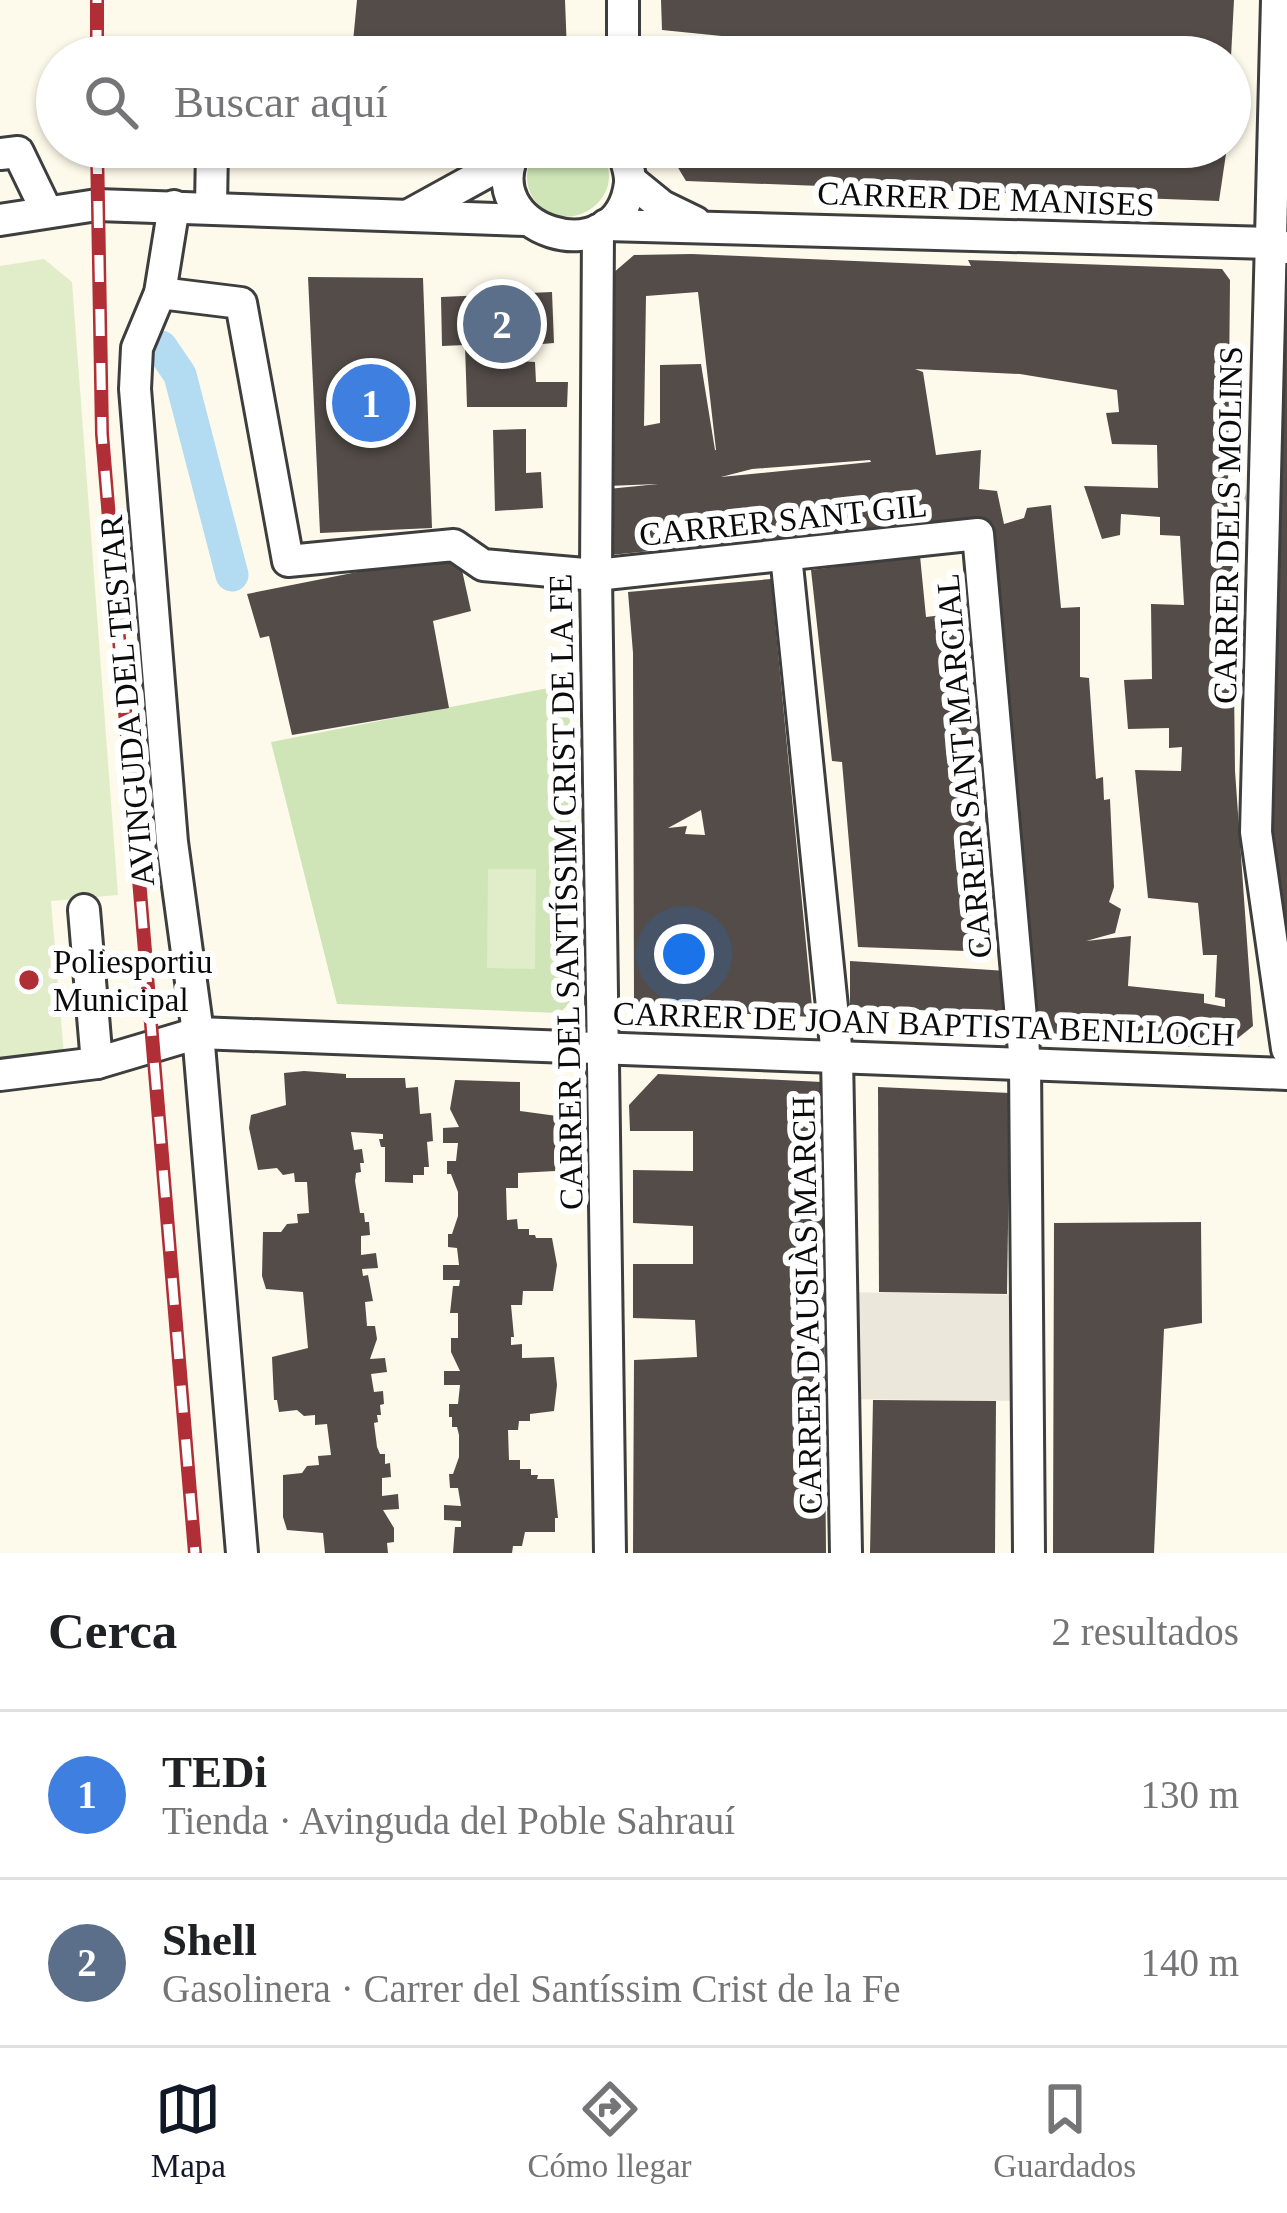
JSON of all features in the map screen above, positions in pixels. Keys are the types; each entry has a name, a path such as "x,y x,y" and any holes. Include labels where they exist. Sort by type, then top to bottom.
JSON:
{"street":[{"name":"CARRER DELS MOLINS","path":"1277,0 1278,245 1256,832 1287,1049"},
{"path":"0,220 47,212 9,153"},
{"path":"211,208 212,168"},
{"path":"404,218 489,168"},
{"path":"512,168 509,192 526,220"},
{"path":"602,227 623,205 630,180 627,168"},
{"name":"CARRER DE MANISES","path":"630,180 662,206 701,225"},
{"name":"CARRER DE MANISES","path":"47,212 97,205 173,206 526,220 556,236 602,227 701,225 1278,245"},
{"name":"AVINGUDA DEL TESTAR","path":"173,206 160,293 136,347 135,389 172,842 198,1033 242,1553"},
{"name":"CARRER DEL SANTÍSSIM CRIST DE LA FE","path":"602,227 596,575 610,1553"},
{"name":"CARRER SANT GIL","path":"160,293 242,303 288,561 433,544 454,545 483,565 596,575 979,534"},
{"name":"CARRER SANT MARCIAL","path":"979,534 1025,1063 1029,1553"},
{"name":"CARRER D'AUSIÀS MARCH","path":"787,555 837,1056 846,1553"},
{"path":"85,910 97,1063"},
{"name":"CARRER DE JOAN BAPTISTA BENLLOCH","path":"0,1075 97,1063 198,1033 1287,1074"}],"green space":[{"path":"529,168 607,168 608,184 589,210 557,216 542,208 527,180"},
{"path":"44,259 72,282 118,895 51,901 64,1055 0,1061 0,266"},
{"path":"569,684 577,995 560,1013 337,1004 271,742"},
{"path":"488,869 536,869 535,969 487,968"}],"shaded area":[{"path":"841,1292 1027,1295 1028,1401 843,1399"}],"building":[{"path":"357,0 565,0 566,36 354,36"},
{"path":"661,0 1234,0 1232,36 722,36 662,30"},
{"path":"678,168 1224,168 1219,201 686,181"},
{"path":"634,255 1222,269 1230,280 1228,490 1246,489 1234,682 1235,771 1253,1026 1223,1050 1090,1037 1035,1037 1020,946 981,518 610,555 608,489 658,484 607,486 605,280","holes":["698,292 716,450 701,364 660,365 660,423 644,426 646,296","915,369 1020,374 1117,390 1119,412 1106,413 1112,444 1157,445 1158,488 1084,486 1102,539 1120,535 1121,514 1160,517 1160,535 1180,536 1184,605 1151,604 1152,679 1124,680 1128,729 1169,728 1169,748 1182,747 1181,771 1135,770 1148,898 1198,903 1203,955 1217,955 1215,997 1225,999 1225,1007 1204,1003 1204,994 1128,986 1131,936 1086,941 1115,933 1121,909 1109,902 1114,887 1110,799 1104,800 1103,777 1096,779 1089,678 1080,677 1080,607 1061,608 1051,505 1027,508 1024,518 1004,524 997,491 979,489 981,450 936,455 923,372","870,460 871,462 721,477 752,469"]},
{"path":"308,277 423,278 432,528 320,533"},
{"path":"1287,288 1287,985 1263,856 1280,486 1271,486 1278,292"},
{"path":"552,292 554,343 518,346 519,361 535,362 536,382 568,382 567,407 467,407 465,345 442,346 441,297"},
{"path":"526,429 526,473 541,472 543,508 495,511 493,430"},
{"path":"458,552 471,611 433,621 449,708 292,735 269,636 260,638 247,594"},
{"path":"920,556 926,617 968,612 981,763 970,762 993,952 858,947 842,762 832,761 811,570"},
{"path":"771,579 813,1017 706,1012 707,1016 662,1016 662,1008 649,1011 646,1003 634,1002 633,653 628,592","holes":["701,810 705,835 685,834 687,826 668,828"]},
{"path":"850,961 1007,971 1010,1014 850,1007"},
{"path":"284,1073 346,1074 346,1078 405,1078 406,1088 418,1087 420,1114 431,1113 429,1167 424,1167 424,1175 413,1175 413,1183 385,1182 385,1147 379,1139 383,1134 351,1132 354,1150 362,1149 364,1163 355,1181 360,1213 369,1222 370,1235 361,1236 361,1255 376,1253 378,1268 362,1269 363,1276 368,1275 373,1301 365,1302 367,1326 375,1326 377,1339 370,1359 385,1358 387,1372 371,1374 374,1392 383,1391 381,1415 374,1423 377,1447 385,1454 385,1464 390,1463 391,1477 382,1478 382,1496 398,1494 399,1509 383,1510 394,1528 388,1553 325,1553 323,1533 287,1530 283,1517 283,1475 302,1473 307,1466 319,1465 318,1456 331,1455 327,1424 315,1425 315,1415 304,1416 297,1410 279,1412 274,1400 272,1357 308,1348 303,1292 266,1289 262,1276 263,1232 281,1232 287,1224 298,1223 297,1214 309,1213 307,1182 295,1182 294,1173 283,1175 277,1168 258,1170 249,1128 251,1115 286,1105"},
{"path":"658,1074 822,1082 826,1553 633,1553 634,1360 697,1357 695,1320 633,1318 633,1264 693,1264 693,1226 633,1223 633,1170 693,1171 693,1131 630,1131 629,1105"},
{"path":"455,1080 520,1082 520,1111 557,1116 559,1129 555,1171 518,1173 518,1188 506,1188 507,1220 517,1219 518,1229 529,1229 529,1235 536,1238 552,1238 557,1265 553,1291 523,1291 522,1305 511,1305 511,1345 522,1344 522,1358 554,1357 554,1411 530,1414 530,1421 519,1421 518,1430 508,1430 509,1460 520,1460 520,1469 531,1469 537,1479 554,1479 558,1518 555,1532 525,1532 522,1546 513,1546 512,1553 453,1553 455,1527 461,1527 461,1521 444,1520 444,1505 461,1506 458,1488 450,1488 449,1474 459,1457 459,1435 457,1427 452,1427 449,1404 458,1404 460,1385 444,1385 444,1371 460,1371 451,1352 451,1338 458,1338 458,1313 450,1313 453,1286 459,1286 460,1280 443,1280 443,1265 459,1265 457,1248 448,1247 448,1234 458,1216 458,1192 447,1174 447,1161 456,1161 458,1143 443,1143 443,1128 459,1127 450,1109"},
{"path":"878,1087 1010,1093 1007,1294 879,1292"},
{"path":"1201,1222 1202,1323 1164,1329 1154,1553 1053,1553 1054,1223"},
{"path":"873,1400 996,1401 995,1553 870,1553"}],"waterway":[{"path":"161,347 180,375 232,575"}],"railway":[{"path":"97,0 97,36"},
{"path":"97,168 102,434 195,1553"}],"place":[{"name":"Shell","path":"502,324"},
{"name":"TEDi","path":"371,403"},
{"name":"Poliesportiu Municipal","path":"29,980"}]}
